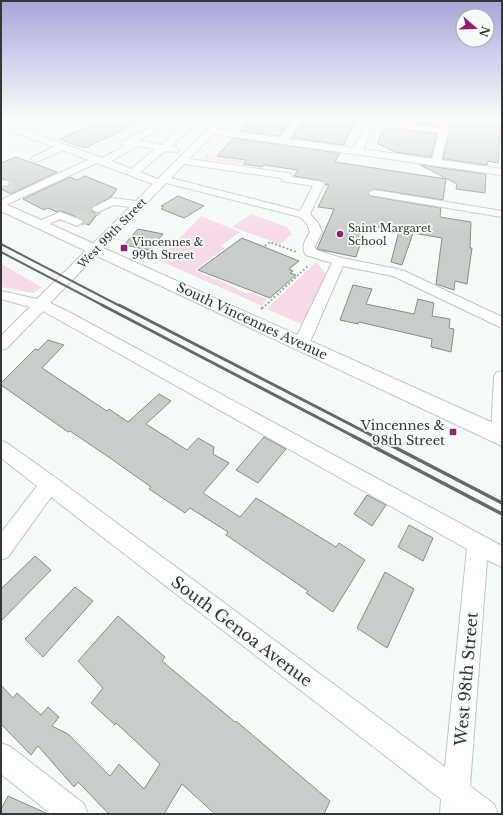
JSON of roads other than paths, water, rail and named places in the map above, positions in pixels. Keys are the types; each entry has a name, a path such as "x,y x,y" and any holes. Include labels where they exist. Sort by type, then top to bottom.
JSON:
{"main road":[{"name":"South Vincennes Avenue","path":"1,205 501,437"}],"street":[{"path":"92,158 132,173 304,215 312,223 316,232 309,246 310,252 338,261 397,273 502,323"},
{"path":"97,160 101,158"},
{"path":"1,205 102,158"},
{"path":"132,173 151,158"},
{"name":"West 99th Street","path":"1,345 42,305 185,158"},
{"path":"408,158 502,172"},
{"path":"436,162 437,158"},
{"path":"182,161 287,176 286,179 319,184 304,215"},
{"path":"188,186 208,164"},
{"path":"6,185 24,193"},
{"path":"374,193 502,214"},
{"path":"120,224 100,218 112,201 139,205"},
{"path":"41,224 60,215 78,222 59,232"},
{"path":"301,344 338,261"},
{"path":"1,295 42,305 64,314 502,557"},
{"path":"501,437 502,377"},
{"name":"South Genoa Avenue","path":"1,448 49,484 455,803 484,814"},
{"path":"1,550 49,484"},
{"name":"West 98th Street","path":"455,803 478,544"},
{"path":"1,757 74,814"}],"tunnel":[{"path":"4,183 13,188"},
{"path":"79,221 98,209"}],"railway":[{"path":"1,244 120,306"},
{"path":"1,252 104,306"},
{"path":"102,305 355,437"},
{"path":"119,305 375,437"},
{"path":"353,436 502,514"},
{"path":"373,436 502,503"}],"place":[{"name":"Saint Margaret School","path":"340,234"},
{"name":"Vincennes & 99th Street","path":"124,248"},
{"name":"Vincennes & 98th Street","path":"453,432"}]}
